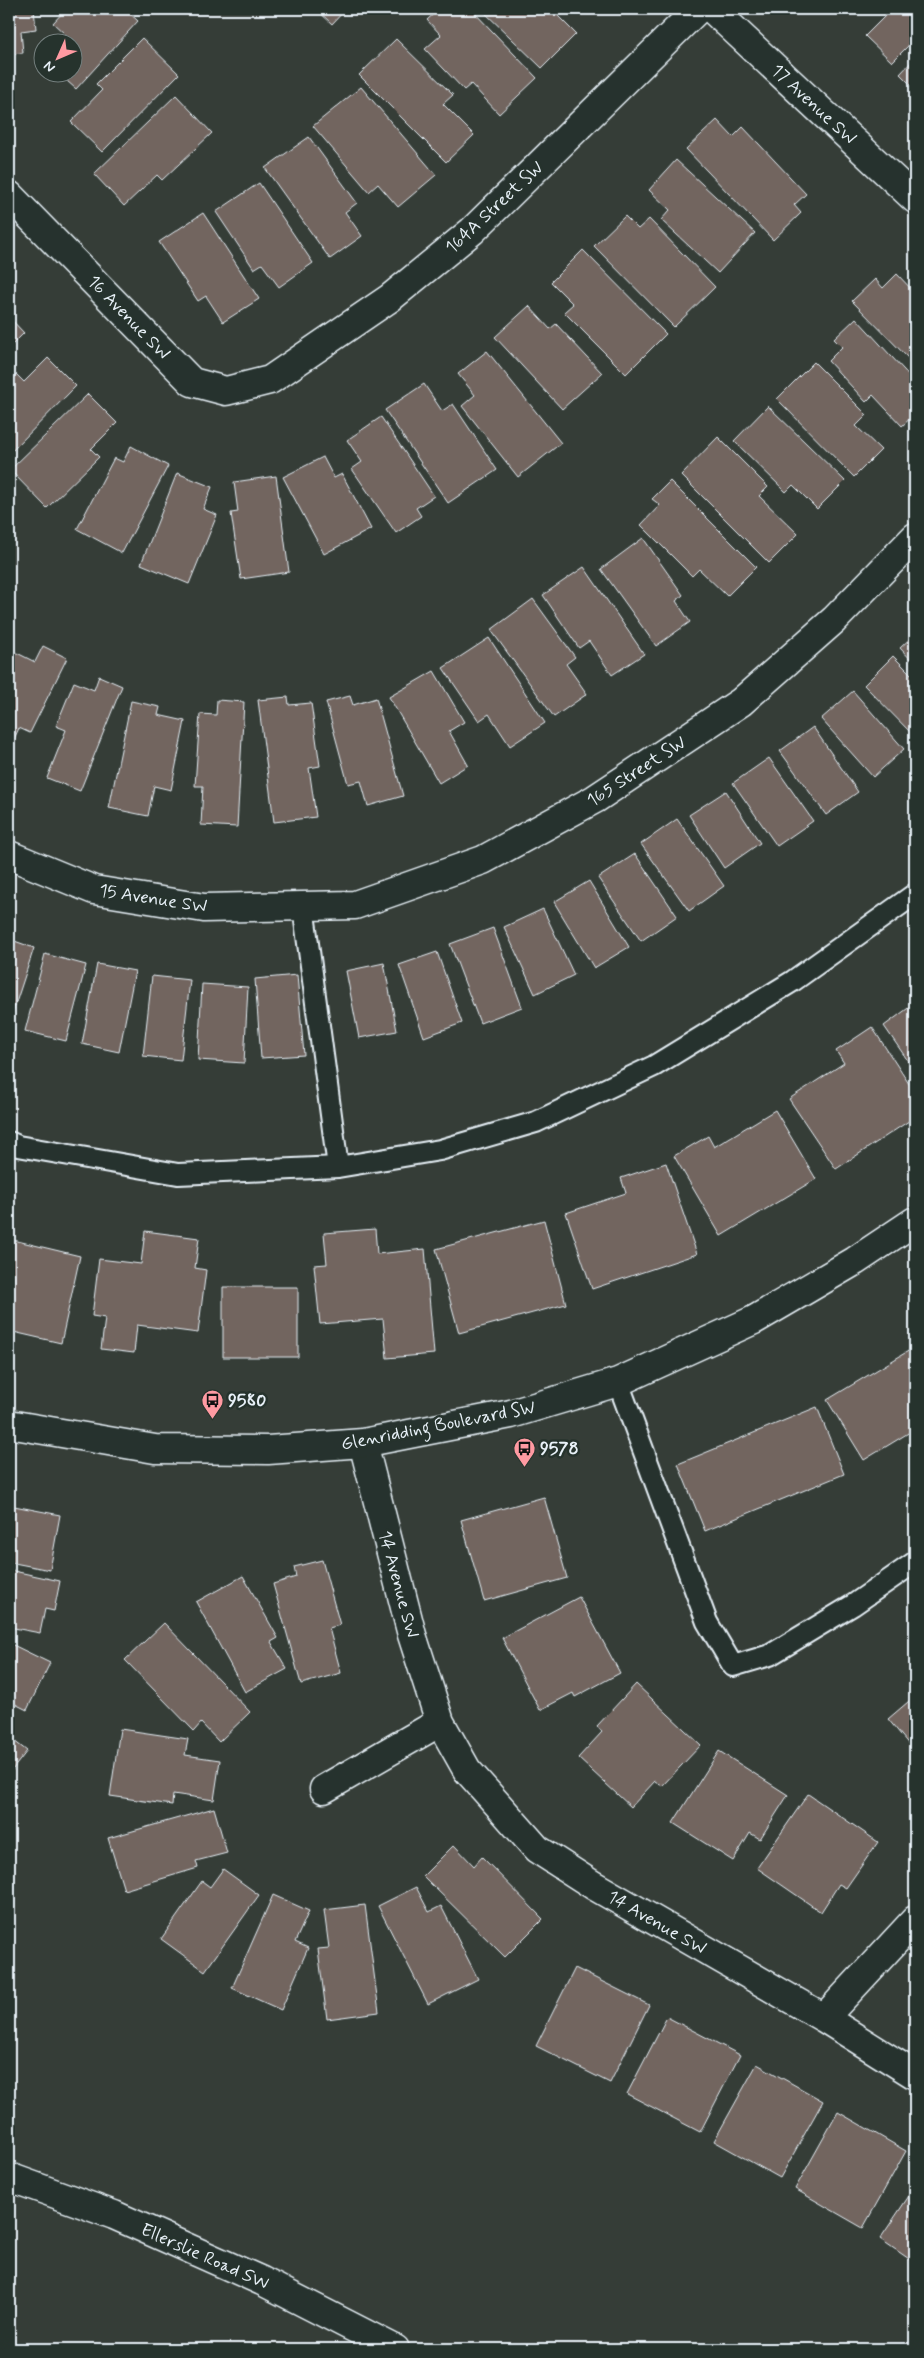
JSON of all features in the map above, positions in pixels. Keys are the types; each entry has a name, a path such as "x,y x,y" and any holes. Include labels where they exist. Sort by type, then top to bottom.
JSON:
{"street":[{"name":"164A Street SW","path":"270,380 390,298 472,231 698,9"},
{"name":"17 Avenue SW","path":"712,9 915,199"},
{"name":"16 Avenue SW","path":"9,195 192,382 226,391 270,380"},
{"name":"165 Street SW","path":"303,906 355,905 483,860 595,799 741,702 834,620 915,537"},
{"name":"15 Avenue SW","path":"9,855 94,890 204,908 303,906"},
{"name":"Glenridding Boulevard SW","path":"9,1424 155,1449 268,1450 362,1443 511,1414 618,1382 754,1320 855,1261 915,1221"},
{"name":"14 Avenue SW","path":"362,1443 412,1635 440,1722 468,1770 537,1849 593,1885 824,2018 915,2074"},
{"path":"324,1789 440,1722"},
{"path":"824,2018 915,1920"},
{"name":"Ellerslie Road SW","path":"9,2177 114,2215 236,2269 396,2349"}],"lane":[{"path":"9,1142 18,1146 178,1174 338,1167 440,1150 536,1122 654,1066 793,982 915,894"},
{"path":"303,906 338,1167"},
{"path":"618,1382 707,1622 733,1666 770,1655 852,1605 915,1562"}],"building":[{"path":"9,9 34,9 36,29 21,31 23,53 9,54"},
{"path":"66,9 125,9 138,21 76,89 68,82 82,82 82,32 63,32 53,23"},
{"path":"316,9 346,9 332,24"},
{"path":"439,9 471,9 537,78 499,114 471,84 464,90 425,49 441,35 427,20"},
{"path":"481,9 553,9 576,34 542,68"},
{"path":"880,9 915,9 915,39 892,62 865,36 886,15"},
{"path":"142,38 179,74 102,152 71,122 102,90 96,84"},
{"path":"396,39 453,95 443,104 474,135 446,162 359,75"},
{"path":"915,58 915,89 900,74"},
{"path":"361,87 436,175 398,207 378,184 369,192 313,126"},
{"path":"176,95 212,133 162,180 157,175 124,206 94,174"},
{"path":"717,120 733,137 743,127 806,194 794,205 801,213 773,240 686,149"},
{"path":"309,137 357,203 345,212 362,236 330,259 265,168"},
{"path":"676,160 755,233 718,273 661,220 670,210 649,190"},
{"path":"259,183 313,263 279,287 262,264 254,269 216,212"},
{"path":"203,213 259,299 223,322 206,296 198,301 159,242"},
{"path":"625,216 638,229 649,219 715,287 674,327 594,246"},
{"path":"583,250 666,334 626,374 564,312 573,304 551,282"},
{"path":"897,274 915,293 915,365 852,301 875,279 883,288"},
{"path":"529,306 550,329 556,324 602,373 562,409 495,337"},
{"path":"9,317 24,333 9,348"},
{"path":"856,318 915,382 915,414 902,426 873,395 866,402 828,361 842,347 834,339"},
{"path":"487,351 561,443 518,477 462,406 475,395 458,374"},
{"path":"48,358 76,386 9,454 9,382 16,374 24,382"},
{"path":"814,362 867,415 856,426 881,450 854,477 777,399"},
{"path":"424,384 442,411 453,404 497,470 448,503 385,410"},
{"path":"88,394 117,423 91,449 99,457 47,508 10,470"},
{"path":"768,406 845,481 817,509 793,485 786,492 734,441"},
{"path":"381,417 434,496 416,508 421,516 396,533 352,469 362,462 347,440"},
{"path":"718,437 768,487 759,496 798,534 769,563 681,475"},
{"path":"131,446 168,466 122,553 77,529 114,458 123,462"},
{"path":"323,457 334,478 342,474 371,529 324,554 283,477"},
{"path":"177,473 212,487 203,509 217,515 189,584 141,564"},
{"path":"276,476 289,572 241,579 231,513 238,512 234,482"},
{"path":"670,481 756,567 727,596 699,569 692,576 641,525 660,505 652,499"},
{"path":"643,538 683,595 676,601 690,622 656,646 601,569"},
{"path":"584,567 644,654 612,675 589,641 579,648 543,595"},
{"path":"533,599 575,657 566,664 587,694 554,717 491,630"},
{"path":"915,634 915,664 900,648"},
{"path":"489,638 545,723 510,746 489,714 479,721 443,668"},
{"path":"43,646 67,658 30,733 19,728 9,750 9,665 15,652 35,662"},
{"path":"893,656 915,678 915,737 864,685"},
{"path":"434,671 464,722 449,731 468,765 439,783 389,697"},
{"path":"99,676 122,686 80,791 47,778 66,730 56,726 74,682 94,690"},
{"path":"853,691 904,749 873,777 821,719"},
{"path":"350,696 353,705 376,698 403,796 368,806 361,781 348,784 326,702"},
{"path":"288,697 289,705 311,703 320,766 309,768 316,817 274,822 258,700"},
{"path":"217,700 244,702 237,827 201,825 203,786 195,786 200,714 216,715"},
{"path":"131,701 160,707 158,715 185,721 171,790 154,786 148,816 109,808"},
{"path":"813,727 858,792 826,815 780,751"},
{"path":"769,758 813,821 777,846 733,783"},
{"path":"726,791 760,843 724,868 689,815"},
{"path":"677,819 724,886 689,911 641,844"},
{"path":"635,854 677,916 641,941 598,878"},
{"path":"589,881 629,947 594,968 554,902"},
{"path":"543,909 574,975 535,994 504,927"},
{"path":"493,928 522,1007 480,1023 450,944"},
{"path":"9,939 34,948 9,1024"},
{"path":"437,952 462,1023 424,1037 399,965"},
{"path":"45,954 86,965 66,1041 25,1031"},
{"path":"384,963 397,1031 359,1038 346,971"},
{"path":"97,964 135,971 119,1052 82,1044"},
{"path":"297,975 304,1055 261,1058 255,979"},
{"path":"152,976 190,980 181,1060 143,1056"},
{"path":"202,984 248,987 244,1063 198,1060"},
{"path":"915,1003 915,1071 884,1026"},
{"path":"872,1027 915,1093 915,1117 836,1169 789,1099 844,1063 836,1051"},
{"path":"775,1110 816,1179 721,1236 674,1156 708,1136 714,1147"},
{"path":"666,1163 697,1254 592,1289 566,1213 626,1193 621,1178"},
{"path":"544,1220 566,1304 459,1333 436,1249"},
{"path":"375,1229 377,1254 425,1249 434,1354 387,1358 383,1319 320,1324 314,1265 327,1264 324,1233"},
{"path":"145,1231 199,1238 195,1268 206,1270 198,1333 137,1325 134,1353 101,1349 105,1318 92,1316 99,1259 141,1264"},
{"path":"9,1239 80,1256 61,1343 9,1331"},
{"path":"223,1287 298,1287 298,1357 223,1357"},
{"path":"915,1347 915,1429 864,1460 827,1400"},
{"path":"817,1407 844,1474 705,1531 678,1464"},
{"path":"544,1497 567,1578 484,1601 461,1520"},
{"path":"9,1505 60,1515 50,1570 9,1562"},
{"path":"322,1560 340,1625 329,1628 341,1673 301,1684 273,1584 296,1577 294,1567"},
{"path":"9,1570 60,1581 54,1611 45,1609 40,1633 9,1627"},
{"path":"243,1576 278,1638 271,1642 287,1669 245,1692 196,1602"},
{"path":"579,1597 620,1673 575,1697 573,1693 540,1710 502,1638"},
{"path":"164,1623 250,1712 219,1742 201,1723 194,1731 125,1660"},
{"path":"9,1643 50,1663 27,1710 9,1701"},
{"path":"636,1684 701,1745 662,1786 655,1781 631,1807 578,1758 602,1732 597,1726"},
{"path":"915,1696 915,1752 888,1719"},
{"path":"120,1729 188,1739 185,1755 220,1760 214,1800 173,1794 172,1805 110,1796"},
{"path":"9,1737 27,1751 9,1774"},
{"path":"719,1751 788,1795 760,1839 750,1833 733,1861 673,1823"},
{"path":"808,1794 878,1842 846,1888 839,1884 821,1912 757,1868"},
{"path":"214,1808 227,1853 196,1861 198,1868 124,1890 108,1838"},
{"path":"454,1845 474,1866 482,1857 543,1919 505,1957 423,1876"},
{"path":"223,1869 259,1895 205,1971 161,1939 202,1881 210,1887"},
{"path":"416,1887 429,1912 441,1906 478,1979 428,2004 378,1906"},
{"path":"273,1895 309,1911 295,1942 308,1948 281,2010 232,1988"},
{"path":"365,1905 379,2012 327,2019 318,1949 329,1948 324,1910"},
{"path":"575,1968 649,2005 610,2083 536,2046"},
{"path":"667,2017 740,2055 700,2132 627,2094"},
{"path":"757,2064 823,2101 780,2178 714,2141"},
{"path":"838,2112 906,2151 863,2228 795,2189"},
{"path":"915,2187 915,2263 880,2239"}],"place":[{"name":"9580","path":"212,1419"},
{"name":"9578","path":"524,1467"}]}
